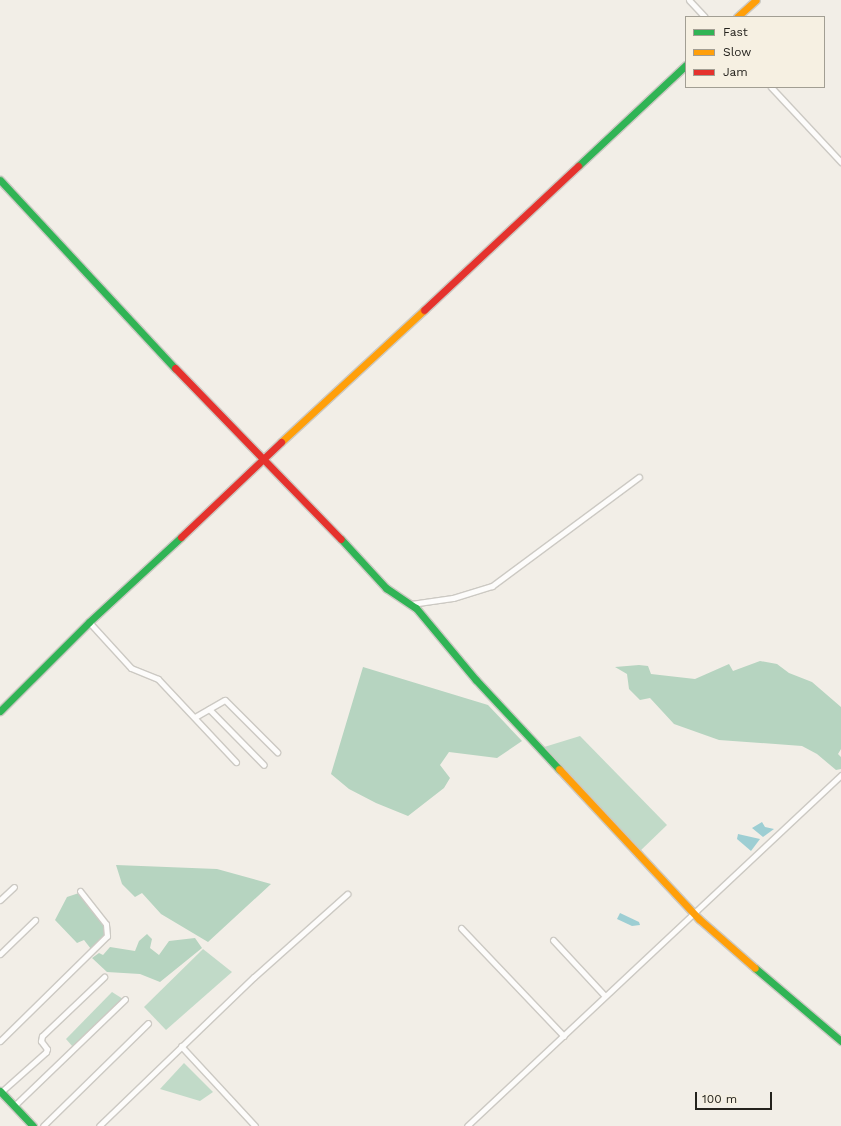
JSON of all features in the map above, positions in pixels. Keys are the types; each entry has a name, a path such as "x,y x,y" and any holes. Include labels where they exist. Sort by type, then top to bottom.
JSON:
{"street":[{"path":"689,0 704,16"},
{"path":"738,16 756,0"},
{"path":"0,710 89,622 266,459 685,66"},
{"path":"772,88 841,162"},
{"path":"0,180 202,396 266,459 386,588 411,604 476,680 693,913 841,1041"},
{"path":"411,604 453,598 492,586 639,477"},
{"path":"89,622 131,668 158,679 236,762"},
{"path":"195,717 225,700 277,752"},
{"path":"209,709 264,765"},
{"path":"467,1126 841,775"},
{"path":"0,900 14,887"},
{"path":"0,1041 107,936 106,924 80,890"},
{"path":"99,1126 181,1046 347,894"},
{"path":"0,954 35,920"},
{"path":"460,928 564,1036"},
{"path":"553,940 605,996"},
{"path":"33,1126 0,1091 46,1052 47,1049 41,1041 42,1036 104,977"},
{"path":"14,1106 125,999"},
{"path":"43,1126 148,1023"},
{"path":"181,1046 254,1126"}],"green space":[{"path":"760,661 777,664 789,673 812,682 841,707 841,749 838,754 841,757 841,769 836,770 817,754 802,746 719,740 674,724 650,698 640,700 629,689 627,674 615,667 639,665 648,666 651,674 695,679 729,664 733,671"},
{"path":"363,667 488,705 522,741 497,758 449,752 440,765 450,778 444,788 408,816 376,803 349,789 331,774"},
{"path":"580,736 667,825 638,853 541,748"},
{"path":"116,865 217,869 271,884 208,942 161,914 142,893 135,897 122,884"},
{"path":"79,893 106,928 105,936 91,949 84,940 77,943 55,920 67,897"},
{"path":"147,934 152,939 150,948 159,955 169,941 195,938 202,948 160,982 140,974 107,972 92,958 99,953 103,955 110,947 135,951 139,941"},
{"path":"203,949 232,972 166,1030 144,1007"},
{"path":"112,992 123,999 73,1047 66,1039"},
{"path":"184,1063 213,1092 200,1101 160,1089"}],"water":[{"path":"762,822 765,827 774,829 763,837 752,828"},
{"path":"738,834 760,839 751,851 737,839"},
{"path":"620,913 639,922 640,925 632,926 617,919"}],"traffic: fast":[{"path":"578,166 685,66"},
{"path":"0,180 175,368"},
{"path":"0,711 89,622 181,537"},
{"path":"341,539 386,588 416,608 476,680 559,769"},
{"path":"755,968 841,1041"},
{"path":"0,1091 33,1126"}],"traffic: slow":[{"path":"738,16 756,0"},
{"path":"281,442 424,310"},
{"path":"559,769 699,919 755,968"}],"traffic: jam":[{"path":"424,310 578,166"},
{"path":"175,368 341,539"},
{"path":"181,537 281,442"}]}
